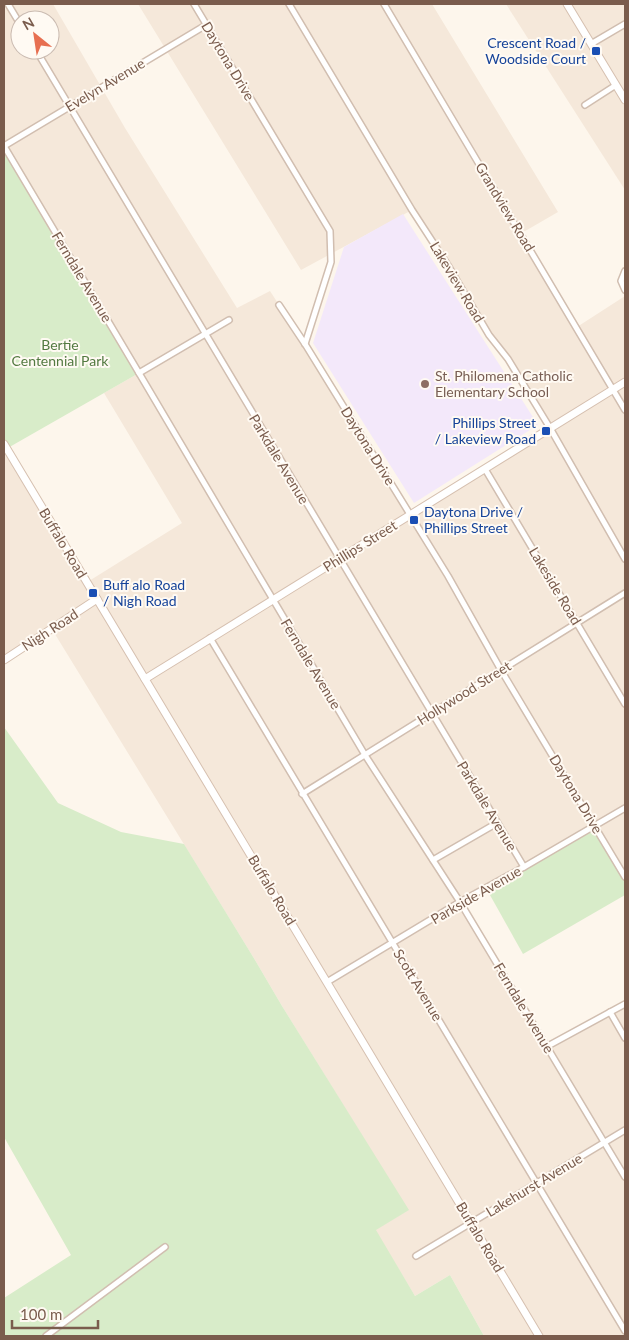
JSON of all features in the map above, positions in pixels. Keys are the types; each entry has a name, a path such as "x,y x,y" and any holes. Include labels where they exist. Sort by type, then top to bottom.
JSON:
{"street":[{"name":"Daytona Drive","path":"194,4 330,231 331,262 305,344 411,514 501,670 625,877"},
{"name":"Lakeview Road","path":"289,4 412,210 449,267 489,335 508,359 550,428 625,559"},
{"name":"Grandview Road","path":"384,4 625,410"},
{"path":"568,4 625,100"},
{"path":"592,44 625,24"},
{"name":"Evelyn Avenue","path":"4,146 206,25"},
{"name":"Parkdale Avenue","path":"42,60 524,867"},
{"path":"585,105 616,85"},
{"name":"Ferndale Avenue","path":"4,146 365,755 460,902 625,1178"},
{"path":"625,271 621,281 625,290"},
{"path":"279,305 305,344"},
{"path":"140,373 229,320"},
{"name":"Phillips Street","path":"145,679 625,382"},
{"name":"Buffalo Road","path":"4,444 539,1336"},
{"name":"Lakeside Road","path":"485,469 578,622 625,704"},
{"name":"Hollywood Street","path":"302,794 625,593"},
{"name":"Nigh Road","path":"4,660 97,599"},
{"name":"Scott Avenue","path":"210,638 625,1331"},
{"name":"Parkside Avenue","path":"327,982 460,902 625,808"},
{"path":"433,860 497,823"},
{"path":"546,1047 625,1004"},
{"path":"610,1012 625,1038"},
{"name":"Lakehurst Avenue","path":"416,1256 625,1130"},
{"path":"46,1336 165,1248"}],"shaded area":[{"path":"4,4 53,4 56,10 10,10 10,60 60,60 60,16 125,128 237,308 270,291 309,351 409,515 549,429 412,210 301,270 138,4 432,4 558,212 520,234 577,327 625,296 625,877 595,826 458,904 546,1047 625,1004 625,1336 484,1336 450,1275 415,1296 375,1230 408,1210 50,626 4,656 4,452 89,593 89,581 182,523 104,393 139,373 4,146"},
{"path":"506,4 625,4 625,190"},
{"name":"St. Philomena Catholic Elementary School","path":"403,214 538,425 414,503 313,343 344,247"}],"green space":[{"name":"Bertie Centennial Park","path":"4,146 139,373 6,449 4,445"},
{"path":"4,727 58,803 121,832 184,844 409,1210 376,1230 415,1296 450,1275 484,1336 4,1336 4,1298 71,1255 4,1137"},
{"path":"595,826 625,877 625,895 523,954 486,888"}],"place":[{"name":"Crescent Road / Woodside Court","path":"596,51"},
{"name":"St. Philomena Catholic Elementary School","path":"425,384"},
{"name":"Phillips Street / Lakeview Road","path":"546,431"},
{"name":"Daytona Drive / Phillips Street","path":"414,520"},
{"name":"Buff alo Road / Nigh Road","path":"93,593"}]}
